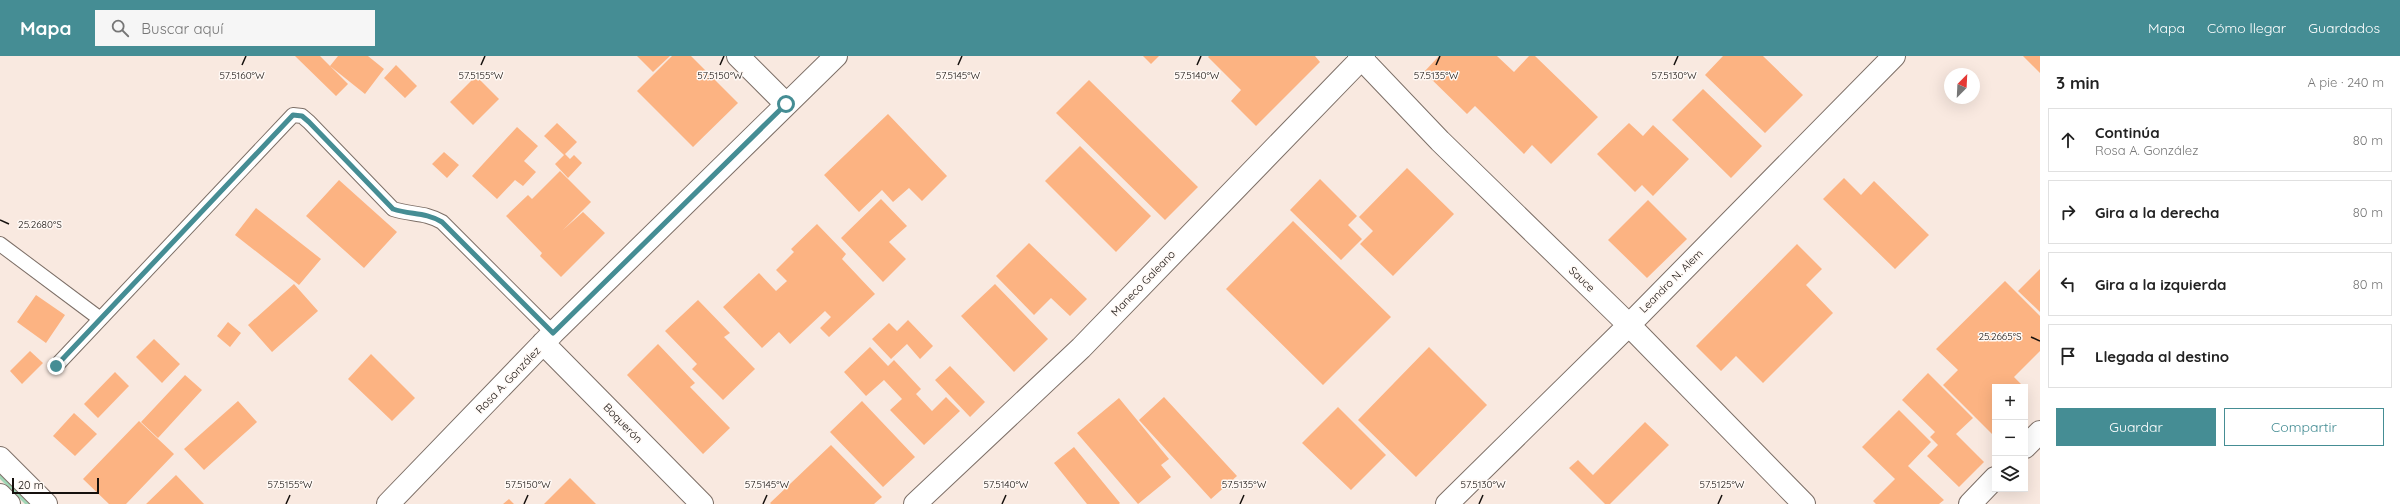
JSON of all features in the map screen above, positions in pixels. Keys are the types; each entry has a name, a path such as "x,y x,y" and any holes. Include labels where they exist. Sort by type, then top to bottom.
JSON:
{"street":[{"path":"738,56 786,104"},
{"name":"Rosa A. González","path":"388,504 548,338 836,56"},
{"name":"Leandro N. Alem","path":"1447,504 1628,325 1894,56"},
{"name":"Sauce","path":"1361,57 1440,141 1628,325 1804,504"},
{"name":"Maneco Galeano","path":"915,504 1081,348 1361,57"},
{"name":"Boquerón","path":"548,338 702,504"},
{"path":"2028,445 2040,432"},
{"path":"0,458 46,504"},
{"path":"1970,504 1992,481"},
{"path":"0,495 10,504"}],"lane":[{"path":"56,366 99,318 293,115 298,115 309,122 393,209 409,214 429,214 442,222 548,338"},
{"path":"0,244 99,318"}],"green space":[{"path":"0,472 32,504 25,504 0,479"}],"building":[{"path":"295,56 320,56 348,84 336,96"},
{"path":"338,56 368,56 384,69 365,94 330,66"},
{"path":"637,56 670,56 653,72"},
{"path":"672,56 691,56 738,103 693,147 637,91"},
{"path":"1143,56 1159,56 1151,64"},
{"path":"1315,56 1320,62 1256,126 1231,101 1241,90 1208,57"},
{"path":"1439,56 1497,56 1514,72 1529,56 1535,56 1598,117 1551,164 1532,145 1524,154 1475,106 1467,114 1424,72"},
{"path":"1723,56 1763,56 1803,95 1765,133 1705,75"},
{"path":"2023,56 2040,56 2040,73"},
{"path":"396,65 417,86 405,98 384,78"},
{"path":"476,76 499,99 473,125 450,102"},
{"path":"1089,80 1198,187 1165,220 1056,113"},
{"path":"1703,89 1762,146 1731,178 1672,120"},
{"path":"888,114 947,176 922,201 909,188 893,202 882,190 859,212 824,175"},
{"path":"557,123 577,142 565,154 570,159 574,155 582,163 568,178 555,164 564,155 544,136"},
{"path":"1629,123 1643,136 1653,125 1689,159 1653,196 1642,185 1635,192 1597,154"},
{"path":"517,127 538,146 524,161 536,172 523,186 515,180 497,199 472,176"},
{"path":"1080,146 1151,216 1116,252 1045,181"},
{"path":"444,152 459,165 447,178 432,164"},
{"path":"1407,168 1454,214 1393,276 1360,244 1373,231 1359,217"},
{"path":"560,171 591,202 563,230 583,212 605,233 561,277 540,256 542,253 506,216 528,195 532,199"},
{"path":"1844,178 1861,195 1874,181 1929,235 1895,269 1823,199"},
{"path":"1320,179 1357,216 1348,225 1362,239 1341,260 1290,210"},
{"path":"339,180 397,232 364,268 306,216"},
{"path":"881,199 907,226 889,242 906,259 883,282 841,238"},
{"path":"1648,200 1687,239 1647,278 1608,240"},
{"path":"256,208 321,259 299,285 235,235"},
{"path":"1293,221 1391,317 1323,385 1226,289"},
{"path":"817,224 846,254 842,259 875,294 829,337 820,328 831,317 825,311 790,344 779,332 762,348 723,307 759,273 776,291 787,281 776,270 794,252 791,249"},
{"path":"1029,243 1087,299 1070,316 1051,298 1034,315 996,276"},
{"path":"1797,244 1822,269 1806,285 1833,313 1763,383 1736,356 1721,371 1696,346"},
{"path":"2040,269 2040,312 2018,291"},
{"path":"2005,281 2040,316 2040,351 2014,377 2021,384 1992,384 1992,434 1943,385 1958,370 1936,349"},
{"path":"294,284 318,311 272,352 248,325"},
{"path":"995,284 1048,339 1014,372 961,316"},
{"path":"36,295 65,315 46,343 17,322"},
{"path":"698,300 730,333 724,337 755,369 723,400 692,369 697,364 665,331"},
{"path":"908,320 933,346 920,359 907,344 891,359 872,339 889,323 897,331"},
{"path":"228,322 241,333 230,347 217,336"},
{"path":"154,339 180,364 162,383 136,357"},
{"path":"658,344 695,383 690,387 730,428 703,454 627,375"},
{"path":"870,347 888,366 894,360 921,389 916,394 932,411 946,397 960,411 924,445 890,410 902,399 884,380 866,396 844,372"},
{"path":"1429,347 1487,405 1416,477 1358,420"},
{"path":"30,351 43,363 22,384 10,371"},
{"path":"371,354 415,398 392,421 348,379"},
{"path":"950,366 985,402 970,417 935,380"},
{"path":"115,372 129,386 98,418 84,404"},
{"path":"1928,373 1973,418 1956,434 1984,462 1959,487 1927,456 1938,445 1930,437 1935,432 1902,400"},
{"path":"185,375 202,390 158,438 141,422"},
{"path":"1164,397 1237,476 1211,499 1139,420"},
{"path":"1119,398 1169,459 1161,465 1171,477 1138,504 1077,433"},
{"path":"238,401 257,422 204,470 184,449"},
{"path":"862,401 915,457 883,487 830,432"},
{"path":"1338,407 1386,455 1351,490 1302,443"},
{"path":"1899,410 1931,442 1908,466 1944,500 1939,504 1876,504 1873,501 1895,479 1862,447"},
{"path":"74,413 97,434 75,456 53,436"},
{"path":"139,421 174,454 126,504 109,504 83,479"},
{"path":"1645,422 1669,445 1610,504 1605,504 1569,468 1578,460 1593,475"},
{"path":"831,445 882,497 874,504 770,503"},
{"path":"1074,447 1120,503 1119,504 1087,504 1054,463"},
{"path":"176,475 204,504 146,504"},
{"path":"570,478 596,504 544,504"},
{"path":"509,499 514,504 503,504"}],"route":[{"path":"56,366 99,318 293,115 302,116 309,122 393,209 409,214 429,214 442,222 553,333 786,104"}]}
